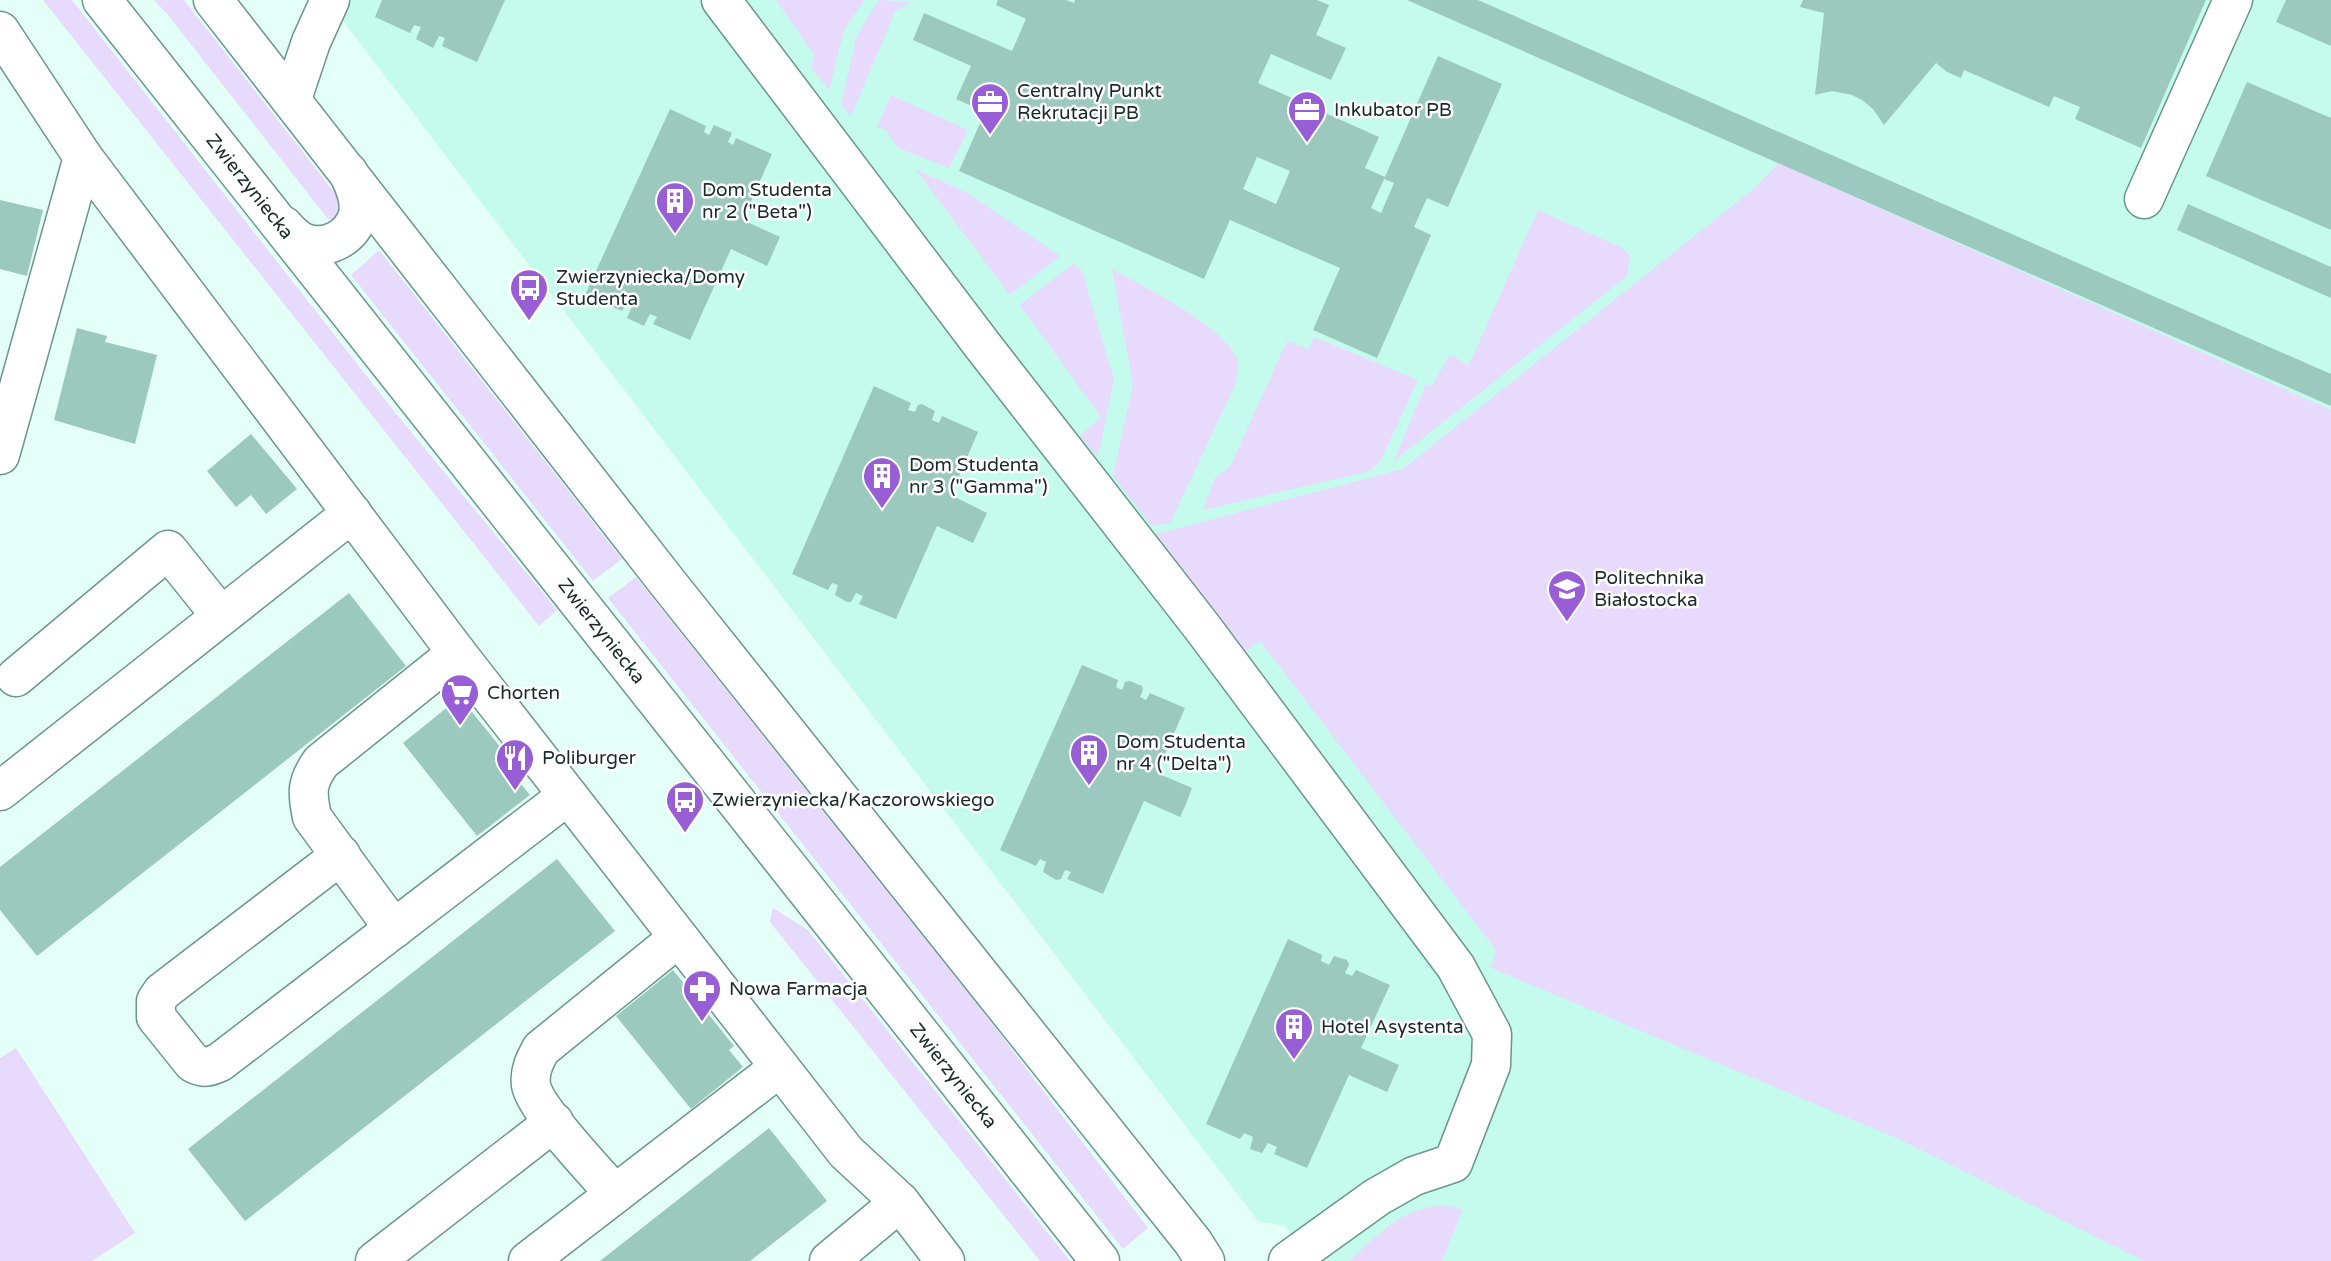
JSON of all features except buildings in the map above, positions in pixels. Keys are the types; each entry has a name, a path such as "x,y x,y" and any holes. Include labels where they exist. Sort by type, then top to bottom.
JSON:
{"street":[{"name":"Zwierzyniecka","path":"102,0 1100,1261"},
{"path":"213,0 660,572 1205,1261"},
{"path":"292,99 311,42 330,0"},
{"path":"721,0 983,346 1202,627 1456,967 1492,1034 1491,1065 1452,1163 1414,1176 1377,1197 1288,1261"},
{"path":"2144,199 2233,0"},
{"path":"0,31 83,157 457,653 846,1152 900,1202 945,1261"},
{"path":"0,455 83,157"},
{"path":"275,217 294,237 306,244 319,246 344,237 358,215 358,202 348,172"},
{"path":"0,791 352,513"},
{"path":"16,677 168,550 221,617"},
{"path":"394,929 312,817 308,797 310,778 321,762 457,653"},
{"path":"341,855 162,992 156,1001 156,1017 200,1068 220,1062 567,796"},
{"path":"615,1194 540,1106 531,1086 531,1067 541,1049 678,937"},
{"path":"528,1261 781,1069"},
{"path":"375,1261 554,1122"},
{"path":"829,1261 900,1202"}],"shaded area":[{"path":"43,0 72,0 394,411 557,610 539,626"},
{"path":"154,0 184,0 345,206 338,222 328,219"},
{"name":"Politechnika Białostocka","path":"329,0 2331,0 2331,1261 1313,1261 1284,1226 1258,1221"},
{"path":"776,0 864,0 844,30 829,90 811,68 814,55"},
{"path":"879,0 912,2 896,10 851,116 841,104 857,35"},
{"path":"891,95 968,130 949,168 898,148 886,130 877,127"},
{"path":"1778,163 2331,410 2331,1261 2144,1261 1903,1141 1491,968 1496,950 1260,641 1238,657 1233,635 1202,627 1134,540 1403,469 1757,186"},
{"path":"915,169 967,193 1060,256 1010,295"},
{"path":"1538,210 1622,248 1630,255 1627,276 1394,461 1426,384 1431,387 1450,355 1469,365"},
{"path":"379,250 622,559 593,581 351,275"},
{"path":"1074,263 1082,271 1114,380 1098,457 1080,436 1101,417 1020,305"},
{"path":"1112,269 1203,323 1232,350 1238,363 1235,385 1170,523 1152,526 1113,476 1133,385"},
{"path":"1314,337 1418,380 1381,460 1370,471 1203,510 1215,478 1230,467 1287,341 1309,349"},
{"path":"636,577 980,1008 1148,1228 1123,1249 608,598"},
{"path":"773,908 808,930 1070,1261 1040,1261 770,922"},
{"path":"16,1048 135,1233 92,1261 0,1261 0,1058"},
{"path":"1444,1205 1463,1210 1442,1261 1349,1261 1381,1232 1403,1217 1415,1211"}],"place":[{"name":"Centralny Punkt Rekrutacji PB","path":"990,136"},
{"name":"Inkubator PB","path":"1307,144"},
{"name":"Dom Studenta nr 2 (\"Beta\")","path":"675,235"},
{"name":"Zwierzyniecka/Domy Studenta","path":"529,322"},
{"name":"Dom Studenta nr 3 (\"Gamma\")","path":"882,510"},
{"name":"Politechnika Białostocka","path":"1567,623"},
{"name":"Chorten","path":"460,727"},
{"name":"Dom Studenta nr 4 (\"Delta\")","path":"1089,787"},
{"name":"Poliburger","path":"515,792"},
{"name":"Zwierzyniecka/Kaczorowskiego","path":"685,834"},
{"name":"Nowa Farmacja","path":"702,1023"},
{"name":"Hotel Asystenta","path":"1294,1061"}]}
